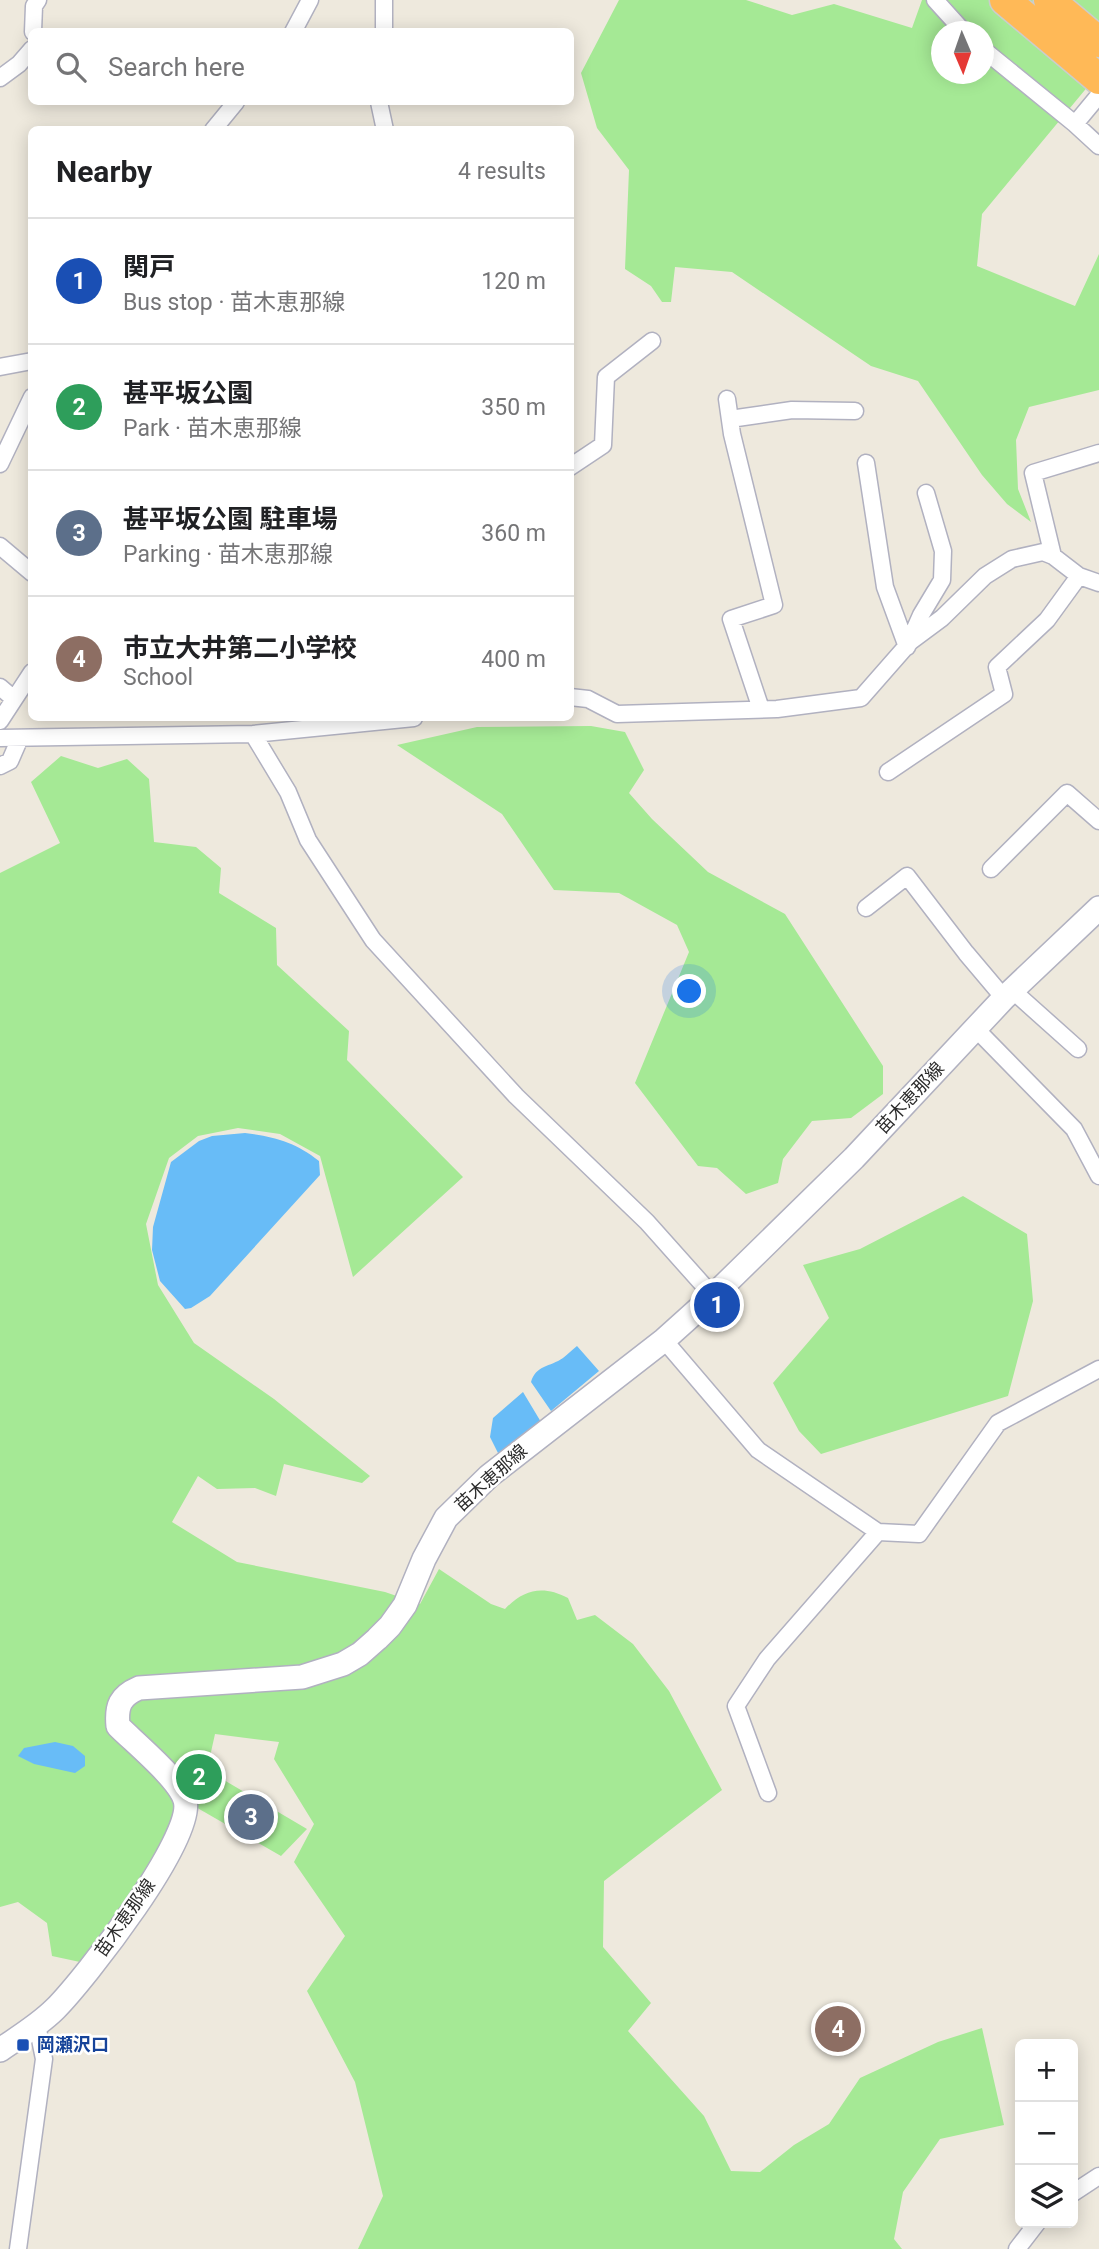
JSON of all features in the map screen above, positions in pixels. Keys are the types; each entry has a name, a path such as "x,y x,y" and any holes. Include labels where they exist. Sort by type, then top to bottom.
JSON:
{"highway":[{"path":"1005,0 1099,79"},
{"path":"1049,0 1099,42"}],"main road":[{"name":"苗木恵那線","path":"0,2050 37,2025 56,2008 91,1967 173,1848 184,1819 187,1803 180,1787 118,1726 119,1702 127,1693 139,1688 302,1677 320,1673 360,1654 390,1626 405,1605 424,1559 446,1518 489,1476 664,1339 713,1296 854,1158 1008,994 1099,908"}],"street":[{"path":"33,28 34,6 38,0"},
{"path":"295,28 310,0"},
{"path":"384,0 384,28"},
{"path":"935,0 954,21"},
{"path":"0,78 28,54"},
{"path":"994,58 1099,146"},
{"path":"1075,124 1099,94"},
{"path":"216,126 234,105"},
{"path":"380,105 384,126"},
{"path":"574,464 603,445 606,377 652,341"},
{"path":"0,367 28,362"},
{"path":"727,399 774,605 731,618 761,709"},
{"path":"0,464 28,405"},
{"path":"730,419 792,410 855,411"},
{"path":"1054,556 1033,473 1099,453"},
{"path":"866,463 885,587 907,647"},
{"path":"907,647 921,615 942,580 943,551 926,493"},
{"path":"0,546 28,570"},
{"path":"574,697 588,699 617,714 761,709 861,698 907,647 985,576 1012,559 1043,552 1054,556 1079,576 1099,583"},
{"path":"888,772 1004,694 997,667 1047,620 1079,576"},
{"path":"0,721 28,678"},
{"path":"0,687 14,699"},
{"path":"0,738 253,734 296,723 344,721"},
{"path":"253,734 288,793 307,839 373,940 516,1096 647,1222 713,1296"},
{"path":"0,766 9,761 20,738"},
{"path":"991,869 1068,793 1099,821"},
{"path":"866,908 907,876 966,953 1008,994 1077,1049"},
{"path":"976,1029 1074,1129 1099,1176"},
{"path":"664,1339 758,1450 878,1532 919,1534 998,1423 1099,1369"},
{"path":"768,1793 736,1706 767,1659 878,1532"},
{"path":"18,2249 44,2059 37,2025"},
{"path":"1078,2190 1099,2176"},
{"path":"1017,2249 1033,2228"}],"green space":[{"path":"619,0 746,0 792,15 834,4 912,28 922,0 1099,0 1099,73 982,214 977,266 1075,306 1099,254 1099,390 1029,407 1016,440 1018,489 1031,522 1007,504 982,475 918,381 871,366 732,272 675,267 671,302 662,302 651,286 625,269 629,170 597,128 581,73"},
{"path":"591,726 625,732 644,770 629,793 652,819 708,872 785,914 883,1066 883,1094 851,1118 812,1121 783,1159 778,1183 746,1194 717,1168 698,1166 635,1083 689,952 677,925 619,893 554,890 502,814 397,745 477,727"},
{"path":"61,756 98,768 127,759 149,779 154,842 196,847 221,868 219,893 276,928 277,965 349,1031 347,1060 463,1177 353,1277 320,1156 280,1134 238,1128 198,1136 169,1158 146,1224 158,1285 194,1343 274,1399 370,1476 362,1483 284,1464 276,1496 255,1488 217,1489 198,1476 172,1522 237,1562 385,1592 420,1604 439,1569 491,1604 505,1609 527,1593 550,1591 568,1598 577,1620 595,1615 633,1644 669,1691 722,1790 604,1881 603,1947 651,2003 628,2031 704,2116 731,2171 760,2172 794,2145 829,2124 860,2078 938,2042 982,2028 1004,2125 940,2139 903,2192 894,2239 902,2249 358,2249 383,2196 355,2082 307,1991 345,1936 294,1862 314,1824 274,1759 279,1742 215,1734 207,1770 307,1829 281,1856 194,1806 80,1962 52,1956 47,1923 18,1902 0,1907 0,873 60,843 31,782"},
{"path":"963,1196 1027,1234 1033,1301 1008,1396 821,1454 799,1431 773,1383 829,1318 803,1265 860,1249"}],"water":[{"path":"245,1133 275,1139 302,1149 319,1161 320,1175 210,1296 185,1309 160,1281 152,1250 153,1227 171,1162 199,1141 212,1136"},
{"path":"577,1346 599,1371 551,1411 531,1382 533,1376"},
{"path":"523,1392 541,1422 499,1455 490,1437 493,1418"},
{"path":"55,1742 73,1746 85,1756 85,1766 75,1773 34,1764 18,1756 24,1748"}],"place":[{"name":"関戸","path":"717,1305"},
{"name":"甚平坂公園","path":"199,1777"},
{"name":"甚平坂公園 駐車場","path":"251,1817"},
{"name":"市立大井第二小学校","path":"838,2029"},
{"name":"岡瀬沢口","path":"23,2045"}]}
